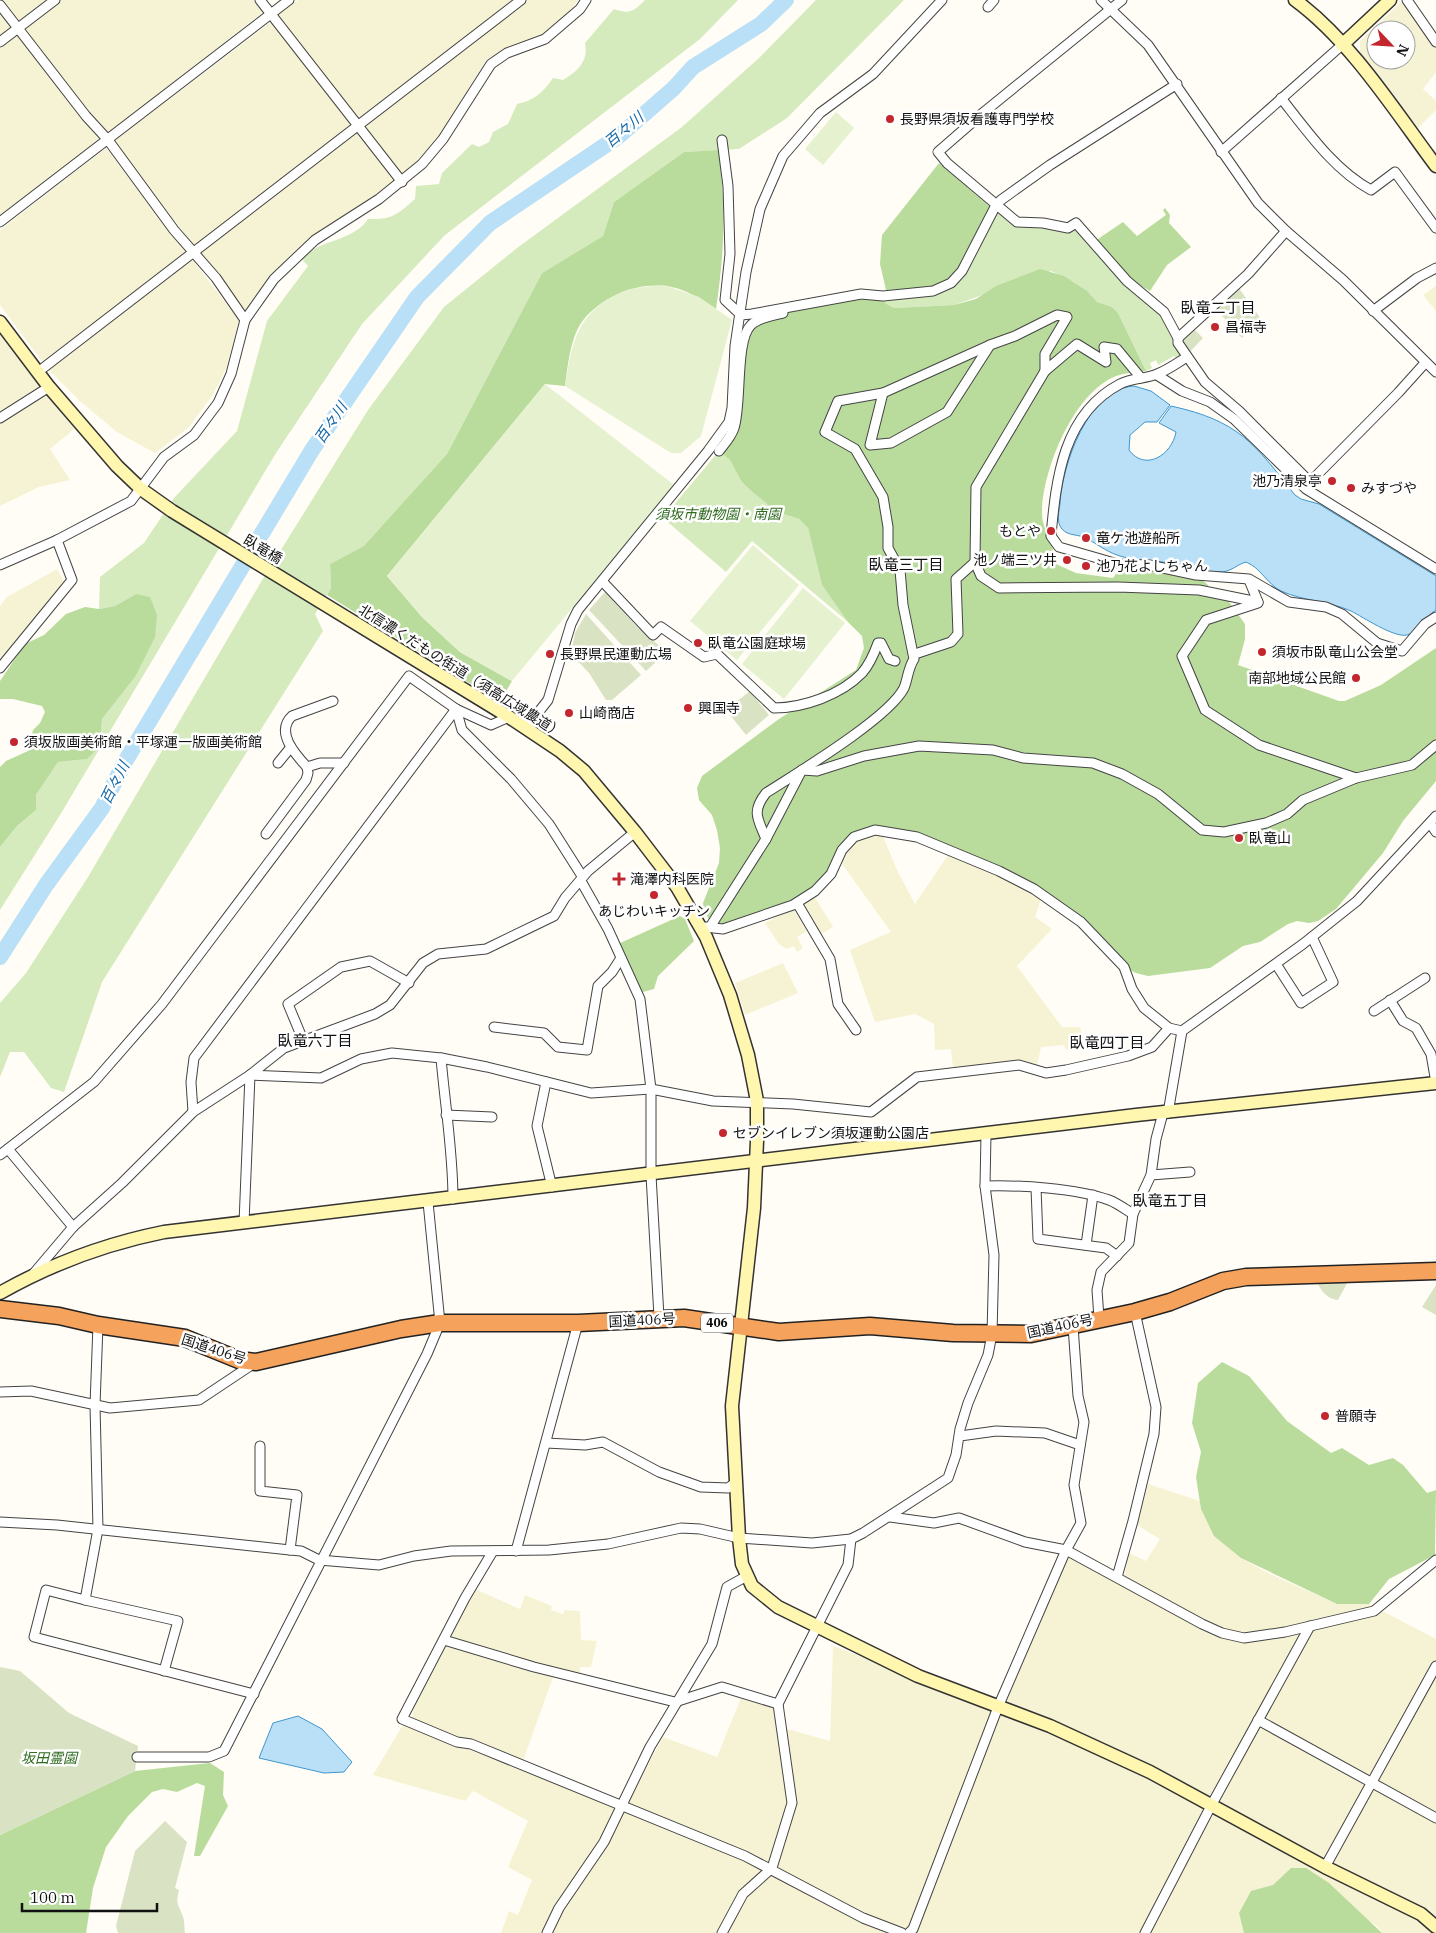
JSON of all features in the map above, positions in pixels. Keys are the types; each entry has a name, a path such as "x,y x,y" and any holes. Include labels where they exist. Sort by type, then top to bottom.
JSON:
{"highway":[{"name":"国道406号","path":"0,1309 59,1316 98,1325 185,1338 239,1360 256,1362 401,1329 440,1324 578,1323 659,1317 684,1318 740,1328 793,1332 870,1326 992,1334 1031,1334 1134,1312 1170,1302 1223,1281 1246,1277 1433,1268"}],"street":[{"path":"0,42 55,0"},
{"path":"260,0 402,182"},
{"path":"0,222 289,0"},
{"path":"38,372 521,0"},
{"path":"0,565 58,540 131,501 164,457 194,435 218,403 232,374 245,320 274,279 315,240 402,182 422,164 443,139 490,64 507,53 545,39 580,9 586,0"},
{"path":"526,728 548,700 571,624 578,610 708,451 729,422 732,408 735,346 746,272 760,209 783,156 820,113 872,74 942,0"},
{"path":"1100,0 1148,45 1177,84 1258,203 1343,280 1436,372"},
{"path":"1122,0 938,152 996,205 1018,222 1043,223 1068,228 1076,222 1127,281 1164,312 1178,338 1178,343 1205,382 1239,411 1310,482 1425,363"},
{"path":"1296,0 1308,9 1342,44 1436,166"},
{"path":"1222,152 1390,0"},
{"path":"1407,0 1436,42"},
{"path":"0,5 86,116 108,140 174,230 216,278 245,320"},
{"path":"722,140 728,186 730,254 724,300 741,314 861,294 883,296 941,289 951,283 962,271 996,205 1050,165 1177,84"},
{"path":"1281,98 1309,133 1353,180 1371,190 1395,172 1436,228"},
{"path":"1178,338 1248,274 1286,230"},
{"path":"1373,310 1417,278 1436,268"},
{"path":"720,451 729,439 736,419 742,348 749,326 766,318 784,313 853,299 883,298"},
{"path":"766,839 756,815 758,803 766,793 802,770 883,712 904,688 915,654 903,605 900,570 888,548 888,527 882,497 854,449 824,432 838,401 882,393 990,345 1015,336 1057,314 1066,317 1045,354 1045,371"},
{"path":"0,322 49,387 116,466 141,489"},
{"path":"1142,378 1117,348 1104,346 1106,362 1077,344 1045,371 976,488 975,562 981,576 999,588 1118,587 1198,590 1258,602"},
{"path":"882,393 870,445 891,443 947,412 990,345"},
{"path":"1187,357 1157,374 1122,382 1086,414 1073,433 1062,458 1051,536 1059,547 1118,564 1149,565 1196,575 1249,579 1289,602 1326,608 1342,614 1377,643 1402,651 1426,622 1436,617"},
{"path":"1157,374 1182,391 1210,402 1234,419 1306,489 1436,569"},
{"path":"0,418 49,387"},
{"path":"1175,400 1182,391"},
{"name":"臥竜橋","path":"141,489 172,511 340,613"},
{"path":"0,668 72,580 58,540"},
{"path":"915,654 951,642 958,634 956,579 975,562"},
{"path":"1249,579 1258,602"},
{"path":"602,581 653,635 661,627 704,657 717,654 774,708 794,708 843,687 862,674 872,659 878,643 881,643 889,659 895,661"},
{"path":"1258,602 1206,620 1182,656 1205,710 1259,745 1356,778"},
{"name":"北信濃くだもの街道（須高広域農道）","path":"340,613 526,728 560,751 584,771 635,832 705,927 706,937 730,995 748,1055 757,1102 754,1208 732,1406 739,1538 747,1576"},
{"path":"0,1155 94,1082 162,1004 410,676 456,709 491,725 509,717"},
{"path":"266,834 306,780 308,773 307,767 291,747 286,731 287,720 292,716 333,701"},
{"path":"456,709 462,730 511,778 549,824 582,876 580,881 621,958 640,999 652,1089 650,1175 659,1317"},
{"path":"192,1112 191,1082 194,1058 294,922 456,709"},
{"path":"802,770 817,771 864,756 919,746 993,750 1023,758 1092,763 1122,774 1158,794 1202,830 1224,832 1266,823 1286,814 1303,800 1356,778 1412,765 1436,745"},
{"path":"278,763 291,747"},
{"path":"307,767 320,763 344,763"},
{"path":"802,770 766,839 705,927 722,930 758,919 797,903 815,891 831,874 842,850 854,837 875,830 917,837 1034,889 1081,922 1124,967 1132,989 1144,1008 1169,1028 1182,1031"},
{"path":"1433,820 1436,832"},
{"path":"1099,1318 1097,1290 1101,1272 1129,1243 1133,1214 1152,1175 1156,1139 1165,1113 1182,1031 1276,964 1357,901 1433,820"},
{"path":"34,1273 73,1227 122,1183 192,1112 250,1075 284,1048 375,1014 390,1005 423,963 438,954 486,950 554,916 565,898 588,871 635,832"},
{"path":"797,903 830,959 838,1004 856,1030"},
{"path":"1276,964 1301,1003 1333,982 1312,937"},
{"path":"494,1028 544,1032 558,1047 588,1050 598,986 612,972 621,958"},
{"path":"303,1040 288,1004 341,968 370,961 409,983"},
{"path":"1374,1011 1425,978"},
{"path":"0,1293 34,1273 126,1240 164,1232 1165,1113 1436,1084 1431,1054 1416,1028 1403,1021 1390,1000"},
{"path":"250,1075 321,1078 361,1059 392,1053 441,1058 530,1076 591,1093 652,1089 713,1101 757,1102 871,1112 917,1077 1019,1065 1046,1073 1066,1070 1128,1056 1152,1047 1169,1028"},
{"path":"441,1058 446,1115 453,1162 453,1198"},
{"path":"244,1223 250,1075"},
{"path":"546,1082 537,1126 552,1187"},
{"path":"446,1115 492,1117"},
{"path":"0,1522 98,1529 301,1551 320,1560 379,1565 414,1556 442,1552 549,1550 608,1544 680,1528 700,1529 739,1538 812,1543 851,1539 890,1517 948,1478 968,1403 988,1355 992,1334 994,1255 985,1186 986,1134"},
{"path":"8,1149 73,1227"},
{"path":"1152,1175 1190,1172"},
{"path":"985,1186 1012,1185 1093,1195 1111,1200 1133,1214"},
{"path":"1036,1188 1038,1238 1106,1248 1117,1256"},
{"path":"1086,1245 1093,1195"},
{"path":"137,1757 209,1757 224,1750 254,1694 320,1560 427,1354 440,1324 428,1202"},
{"path":"1116,1577 1133,1521 1154,1434 1156,1407 1134,1312"},
{"path":"516,1551 578,1323"},
{"path":"85,1600 98,1529 96,1405 98,1325"},
{"path":"909,1933 913,1929 998,1707 1066,1550 1081,1522 1074,1485 1084,1422 1078,1396 1073,1326"},
{"path":"0,1392 31,1391 117,1408 199,1400 256,1362"},
{"path":"960,1436 996,1432 1045,1433 1080,1445"},
{"path":"546,1443 585,1445 602,1442 659,1472 701,1487 728,1488 735,1482"},
{"path":"260,1446 260,1491 297,1495 290,1550"},
{"path":"890,1517 934,1523 959,1518 1025,1542 1066,1550 1222,1633 1244,1638 1374,1612 1436,1560"},
{"path":"722,1933 743,1894 772,1868 792,1803 778,1704 819,1627 830,1599 848,1565 851,1539"},
{"path":"494,1551 402,1719 457,1742 471,1744 772,1868 863,1918 902,1933"},
{"path":"547,1933 559,1908 604,1842 650,1747 712,1644 727,1587 747,1576 763,1596 819,1627 918,1676 1050,1726 1150,1772 1325,1867 1420,1914 1436,1927"},
{"path":"164,1671 178,1621 46,1590 34,1636 164,1671 254,1694"},
{"path":"1145,1933 1212,1804 1310,1626"},
{"path":"444,1640 534,1667 676,1702 722,1688 778,1704"},
{"path":"1325,1867 1436,1666"},
{"path":"1258,1720 1436,1818"}],"shaded area":[{"path":"2,0 46,0 18,22"},
{"path":"60,0 254,0 263,12 107,134 23,28"},
{"path":"298,0 512,0 359,120 277,15"},
{"path":"527,0 579,0 559,22 543,34 505,49 486,60 438,138 403,176 364,126"},
{"path":"1403,0 1415,20 1382,20"},
{"path":"0,14 12,30 0,39"},
{"path":"271,22 351,125 195,247 113,142"},
{"path":"1416,22 1436,48 1436,72 1423,89 1436,101 1436,110 1417,129 1374,70 1416,70"},
{"path":"17,35 99,139 0,215 0,48"},
{"path":"1366,35 1366,60 1360,52 1360,41"},
{"path":"356,130 396,182 312,237 270,276 245,313 199,252"},
{"path":"106,148 187,253 44,364 0,305 0,230"},
{"path":"191,258 239,320 226,369 212,396 189,427 155,453 117,432 81,402 48,369"},
{"path":"1436,286 1436,311 1423,295"},
{"path":"0,334 41,386 0,413"},
{"path":"47,395 74,429 50,449 70,480 39,487 0,506 0,424"},
{"path":"57,569 65,583 0,664 0,606 7,597"},
{"path":"875,834 883,836 897,870 915,904 948,855 998,875 1041,899 1035,917 1052,929 1017,966 1062,1027 1080,1027 1083,1040 1080,1045 1066,1050 1064,1045 1041,1047 1037,1066 1023,1060 953,1068 951,1049 935,1050 934,1024 915,1014 875,1022 850,950 891,932 840,861 844,852 858,839"},
{"path":"814,896 833,927 820,935 800,905"},
{"path":"793,909 807,931 797,937 803,948 797,952 794,946 787,949 779,944 765,923"},
{"path":"783,963 798,993 745,1015 735,983"},
{"path":"1148,1484 1200,1501 1201,1509 1241,1558 1270,1574 1337,1604 1369,1604 1436,1639 1436,1933 1382,1933 1378,1927 1291,1868 1273,1885 1251,1892 1239,1913 1244,1933 501,1933 509,1911 518,1915 532,1880 508,1867 528,1821 473,1791 465,1801 373,1775 404,1723 623,1811 663,1737 717,1757 741,1698 774,1708 777,1726 830,1741 833,1646 998,1707 1066,1550 1124,1576 1129,1553 1146,1561 1160,1539 1137,1525"},
{"path":"475,1589 520,1609 525,1595 552,1606 551,1610 563,1614 565,1610 580,1611 581,1640 597,1641 591,1667 580,1667 580,1676 561,1671 553,1677 523,1761 412,1720 415,1700 440,1650"}],"green space":[{"path":"645,0 738,0 700,39 445,235 362,324 276,453 60,815 0,910 0,847 17,826 36,810 36,795 58,762 86,759 101,737 102,719 135,677 136,594 115,606 99,609 100,577 144,543 174,498 237,431 267,321 308,266 301,258 317,247 354,232 368,219 389,217 399,212 415,199 416,186 439,184 442,173 472,144 479,147 489,142 493,132 508,124 517,104 528,101 538,95 553,78 563,80 577,70 585,55 585,43 614,9 628,12 638,7"},
{"path":"816,0 904,0 787,118 739,149 684,152 614,202 603,236 542,273 447,454 366,545 330,564 331,588 315,614 323,631 102,982 64,1092 51,1088 24,1052 10,1052 0,1077 0,1003 26,973 88,877 261,582 368,410 444,307 517,248 682,127 759,58"},
{"path":"836,112 854,128 823,165 805,149"},
{"path":"718,150 723,190 723,230 716,309 685,291 664,286 631,289 600,304 579,326 570,351 565,386 545,384 387,576 422,617 460,652 512,681 500,702 327,595 331,588 330,564 364,546 447,454 542,273 603,236 614,202 684,152"},
{"path":"939,163 990,207 961,264 945,282 937,286 925,288 886,290 880,264 882,235"},
{"path":"1165,208 1170,215 1169,223 1191,247 1167,265 1150,291 1129,279 1095,241 1123,222 1137,236 1166,215 1163,210"},
{"path":"997,211 1017,225 1076,226 1162,314 1175,337 1173,343 1181,355 1177,359 1174,356 1158,365 1156,360 1150,363 1152,368 1146,371 1118,313 1112,307 1097,302 1075,283 1051,271 954,305 894,308 885,303 883,298 942,290"},
{"path":"1040,269 1064,276 1087,291 1097,302 1112,307 1118,313 1146,371 1116,376 1100,385 1086,399 1063,435 1048,476 1043,496 1042,513 1056,564 1076,573 1113,578 1121,567 1149,569 1201,579 1208,585 1209,592 1227,599 1245,624 1245,639 1238,665 1339,701 1345,701 1381,685 1436,648 1436,781 1403,821 1383,853 1336,909 1318,921 1309,923 1297,921 1288,924 1260,942 1243,946 1210,968 1148,976 1136,973 1124,967 1082,923 1034,889 917,837 875,830 854,837 831,874 797,903 723,929 709,919 703,908 703,903 719,863 720,848 712,815 699,800 697,788 702,776 779,719 856,670 864,648 862,636 847,621 822,585 808,528 799,519 777,512 750,490 741,481 730,460 719,451 729,439 746,332 777,314 861,298 883,298 885,303 894,308 954,305 976,299 996,286"},
{"path":"664,285 699,297 732,320 701,436 681,453 671,453 565,386 574,342 586,319 595,309 607,300 627,290"},
{"path":"1238,287 1261,319 1242,338 1215,308"},
{"path":"1193,328 1203,338 1188,354 1179,341"},
{"path":"545,384 674,485 512,681 460,652 422,617 387,576"},
{"name":"須坂市動物園・南園","path":"719,451 730,460 741,481 750,490 777,512 799,519 808,528 822,585 847,621 752,541 726,572 663,518"},
{"path":"753,545 799,585 737,660 690,621"},
{"path":"803,588 845,623 784,699 742,664"},
{"path":"605,592 637,627 667,652 646,671 589,610"},
{"path":"136,594 150,597 157,615 155,637 135,677 102,719 101,737 95,751 87,759 58,762 36,795 36,810 17,826 0,847 0,767 6,761 28,751 33,730 40,723 45,712 42,706 13,699 0,699 0,681 25,644 44,635 66,614 85,607 99,609 115,606"},
{"path":"586,614 641,675 612,700 606,700 589,673 571,654 575,633"},
{"path":"750,691 769,715 746,735 726,710"},
{"path":"680,916 685,919 694,941 658,976 654,989 643,992 639,989 618,944"},
{"path":"1315,1274 1351,1276 1338,1300 1329,1297 1322,1291"},
{"path":"1436,1285 1436,1315 1422,1307"},
{"path":"1222,1362 1249,1376 1287,1421 1331,1453 1342,1448 1369,1465 1393,1458 1403,1465 1427,1493 1436,1490 1435,1555 1389,1579 1369,1604 1337,1604 1241,1558 1214,1536 1201,1509 1196,1477 1201,1452 1192,1423 1198,1383"},
{"name":"坂田霊園","path":"0,1667 20,1671 69,1713 138,1746 135,1771 0,1835"},
{"path":"210,1763 224,1772 223,1795 228,1806 200,1856 194,1856 205,1786 197,1783 177,1792 163,1789 152,1792 128,1816 106,1847 93,1888 86,1933 0,1933 0,1835 135,1771"},
{"path":"165,1821 187,1842 175,1888 179,1890 177,1902 184,1919 185,1933 118,1933 116,1926 135,1851"},
{"path":"1291,1868 1306,1868 1329,1883 1382,1933 1244,1933 1239,1913 1251,1891 1273,1885"}],"water":[{"path":"1134,386 1151,391 1170,405 1157,422 1145,422 1130,435 1129,450 1135,456 1143,460 1150,460 1164,454 1169,448 1176,432 1159,423 1171,406 1194,412 1229,427 1256,448 1295,495 1301,499 1319,504 1436,576 1436,610 1410,634 1401,635 1343,608 1281,591 1256,568 1246,562 1222,572 1199,570 1162,562 1122,557 1083,537 1065,532 1060,526 1059,521 1062,488 1072,450 1080,432 1091,414 1103,400 1118,390"},
{"path":"298,1716 322,1729 352,1762 344,1772 324,1773 259,1758 273,1723"}],"waterway":[{"name":"百々川","path":"0,957 46,885 102,808 123,765 312,450 417,297 490,223 619,136 674,88 693,67 761,24 786,0"}],"place":[{"name":"長野県須坂看護専門学校","path":"890,119"},
{"name":"昌福寺","path":"1215,327"},
{"name":"池乃清泉亭","path":"1332,481"},
{"name":"みすづや","path":"1351,488"},
{"name":"もとや","path":"1051,531"},
{"name":"竜ケ池遊船所","path":"1086,538"},
{"name":"池ノ端三ツ井","path":"1067,560"},
{"name":"池乃花よしちゃん","path":"1086,566"},
{"name":"臥竜公園庭球場","path":"698,643"},
{"name":"須坂市臥竜山公会堂","path":"1262,652"},
{"name":"長野県民運動広場","path":"550,654"},
{"name":"南部地域公民館","path":"1356,678"},
{"name":"興国寺","path":"688,708"},
{"name":"山崎商店","path":"569,713"},
{"name":"須坂版画美術館・平塚運一版画美術館","path":"14,742"},
{"name":"臥竜山","path":"1239,838"},
{"name":"滝澤内科医院","path":"619,879"},
{"name":"あじわいキッチン","path":"654,895"},
{"name":"セブンイレブン須坂運動公園店","path":"723,1133"},
{"name":"普願寺","path":"1325,1416"}],"district":[{"name":"臥竜二丁目","path":"1218,308"},
{"name":"臥竜三丁目","path":"906,565"},
{"name":"臥竜六丁目","path":"315,1041"},
{"name":"臥竜四丁目","path":"1107,1043"},
{"name":"臥竜五丁目","path":"1170,1201"}]}
